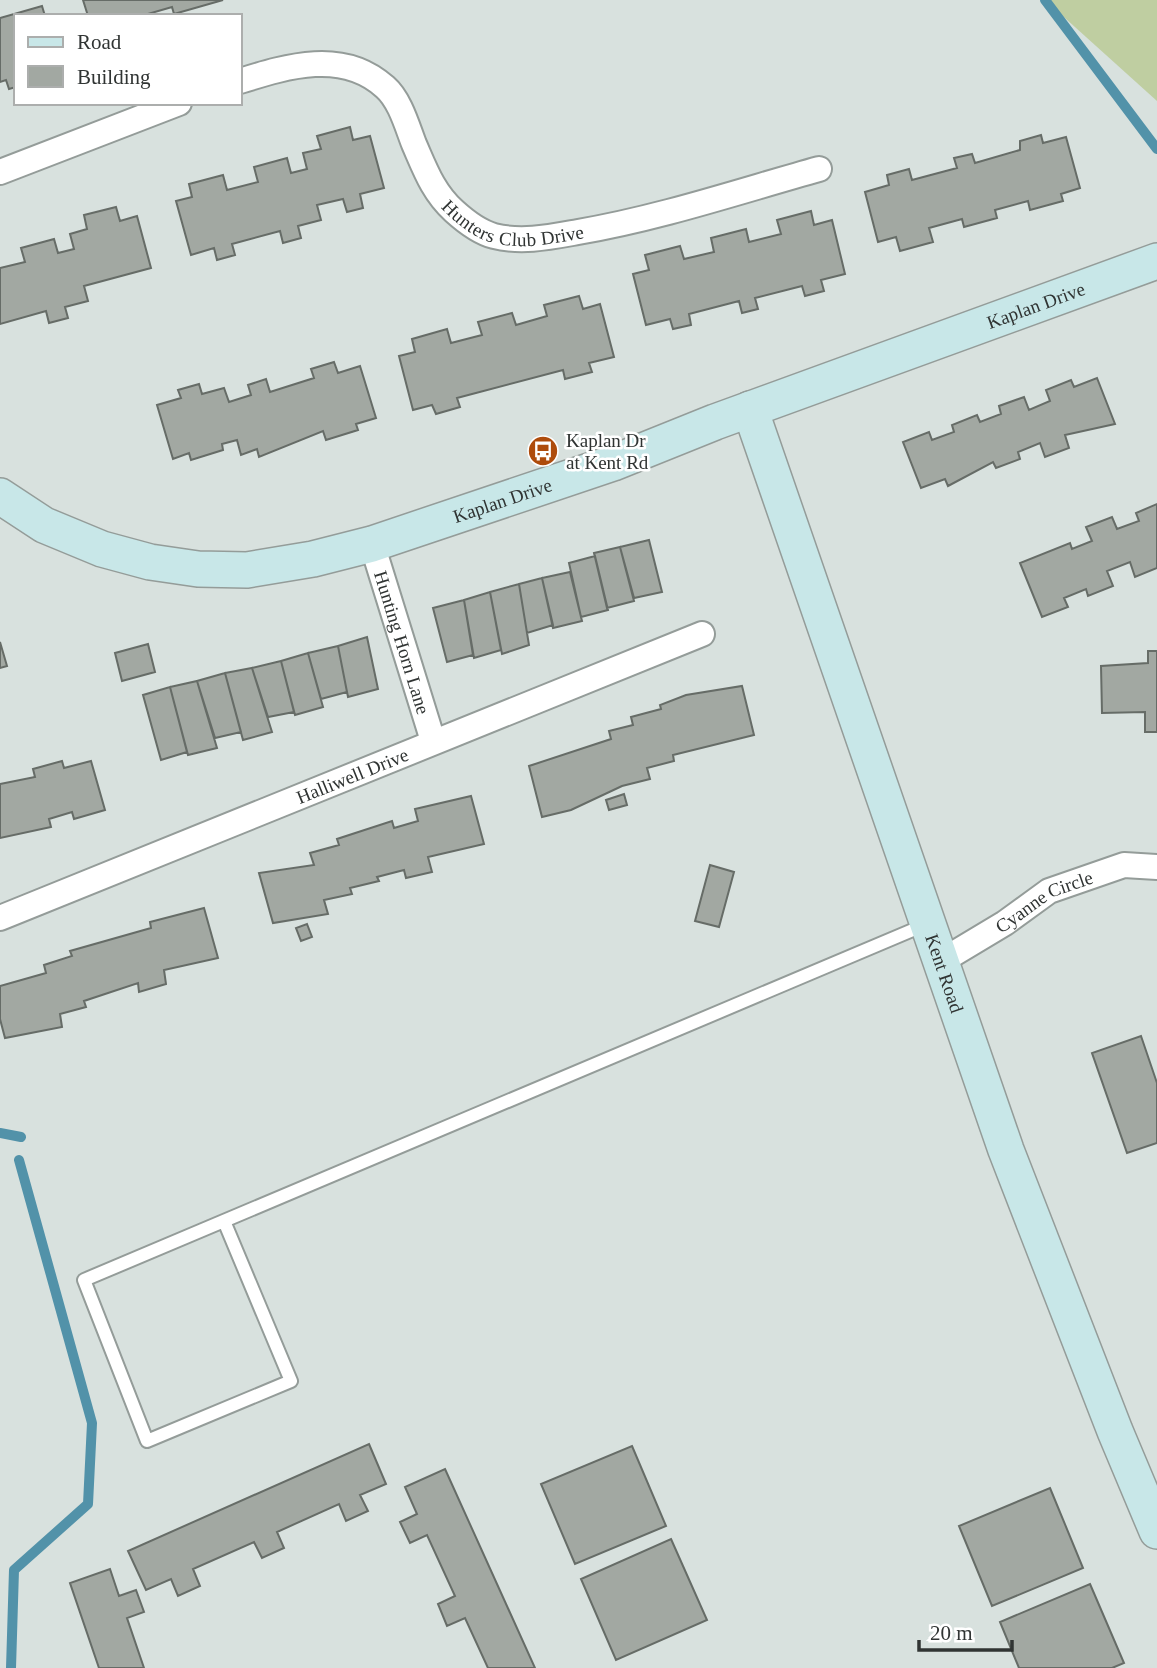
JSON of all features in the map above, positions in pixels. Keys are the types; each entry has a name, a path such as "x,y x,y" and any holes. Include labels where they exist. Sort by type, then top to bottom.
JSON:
{"street":[{"name":"Hunters Club Drive","path":"242,80 309,63 342,64 363,72 387,88 401,112 432,187 466,223 493,236 532,240 618,225 820,169"},
{"path":"0,172 173,105"},
{"name":"Kaplan Drive","path":"0,496 44,525 102,549 150,562 198,569 247,570 277,566 372,544 612,463 750,409 1157,261"},
{"name":"Kent Road","path":"750,409 1006,1150 1115,1431 1157,1531"},
{"name":"Hunting Horn Lane","path":"372,544 433,741"},
{"name":"Halliwell Drive","path":"0,918 702,634"},
{"name":"Cyanne Circle","path":"940,962 1005,923 1049,891 1124,865 1157,867"}],"lane":[{"path":"224,1221 291,1381 147,1441 84,1280 927,924"}],"green space":[{"path":"1045,0 1157,0 1157,101"}],"building":[{"path":"83,0 223,0 174,14 172,7 148,14 87,14"},
{"path":"42,6 44,14 14,14"},
{"path":"14,14 14,88 9,89 6,80 0,82 0,18"},
{"path":"350,127 353,140 370,136 384,188 360,194 363,208 347,212 343,199 317,205 321,220 298,226 301,238 283,243 280,231 232,244 235,255 217,260 214,248 191,255 176,201 192,197 189,184 223,175 227,190 258,182 254,167 287,158 291,173 307,169 303,153 321,149 317,136"},
{"path":"1041,135 1043,143 1066,137 1080,188 1061,194 1063,201 1030,210 1028,201 995,210 997,218 964,227 962,219 929,228 933,242 900,251 896,237 878,242 865,192 889,185 887,175 909,169 912,180 957,168 954,158 972,154 975,163 1020,150 1020,141"},
{"path":"116,207 120,221 137,216 151,268 84,286 88,301 65,307 68,318 49,323 46,311 0,324 0,268 25,262 21,248 54,239 58,253 74,249 70,234 87,229 84,215"},
{"path":"811,211 814,225 832,220 845,274 821,280 824,291 805,296 802,286 755,298 758,309 742,313 739,301 689,314 691,325 673,329 670,319 646,325 633,274 649,270 645,255 680,246 684,259 714,252 711,238 746,229 749,242 781,234 777,220"},
{"path":"579,296 583,309 600,304 614,357 589,363 592,372 565,379 563,370 457,398 460,407 436,414 432,405 413,410 399,356 415,352 412,339 447,329 451,343 482,335 478,322 512,313 516,325 547,316 544,305"},
{"path":"334,362 338,373 360,366 376,418 356,424 358,430 326,440 323,431 259,457 257,449 241,455 237,440 222,444 223,450 191,460 189,453 173,459 157,405 181,398 178,390 199,384 202,394 224,388 229,402 251,395 248,385 266,379 270,392 314,378 311,369"},
{"path":"1097,378 1115,424 1065,435 1069,448 1045,457 1040,443 1018,452 1020,459 996,468 993,462 948,486 945,479 921,488 903,442 929,432 932,440 954,432 952,425 977,415 980,422 1001,414 999,406 1024,397 1029,410 1050,401 1046,390 1071,380 1074,387"},
{"path":"1157,504 1157,568 1135,577 1130,562 1107,571 1113,586 1088,596 1086,589 1064,598 1068,607 1042,617 1020,563 1070,543 1072,549 1092,541 1086,527 1112,517 1117,529 1139,521 1136,513"},
{"path":"649,540 662,592 634,598 620,547"},
{"path":"620,547 634,601 607,608 594,553"},
{"path":"595,556 608,610 581,617 569,563"},
{"path":"570,572 582,621 553,628 542,578"},
{"path":"542,578 553,625 527,633 519,584"},
{"path":"519,584 529,645 502,654 490,592"},
{"path":"490,592 501,650 474,658 464,600"},
{"path":"464,600 473,655 447,662 433,608"},
{"path":"367,637 378,689 348,697 338,646"},
{"path":"0,642 7,666 0,668"},
{"path":"148,644 155,672 122,681 115,653"},
{"path":"338,646 347,692 321,699 308,653"},
{"path":"1148,651 1157,651 1157,732 1145,732 1145,712 1102,713 1101,666 1148,663"},
{"path":"308,653 323,707 295,715 281,661"},
{"path":"281,661 294,712 268,717 252,668"},
{"path":"252,668 272,732 243,740 225,673"},
{"path":"225,673 241,732 215,738 197,681"},
{"path":"197,681 217,748 188,755 170,687"},
{"path":"742,686 754,735 673,755 674,761 647,768 650,779 622,786 571,810 542,817 529,766 611,739 609,731 633,725 631,717 661,709 660,705 686,695"},
{"path":"170,687 187,752 161,760 143,695"},
{"path":"62,761 64,768 91,761 105,810 74,819 72,812 49,819 51,827 0,838 0,784 35,777 33,769"},
{"path":"624,794 627,805 609,810 606,800"},
{"path":"471,796 484,844 428,857 432,872 406,878 404,870 377,877 379,881 350,888 352,894 324,900 328,914 273,923 259,873 314,865 310,853 339,845 337,839 392,821 394,828 418,821 415,809"},
{"path":"710,865 734,872 719,927 695,921"},
{"path":"204,908 218,958 164,970 166,984 139,992 138,983 84,1001 86,1007 60,1014 62,1027 5,1038 0,1019 0,986 46,973 44,965 72,956 70,951 151,928 150,922"},
{"path":"307,924 312,937 301,941 296,928"},
{"path":"1141,1036 1157,1083 1157,1143 1127,1153 1092,1053"},
{"path":"369,1444 386,1484 360,1495 368,1511 346,1521 339,1504 277,1532 284,1548 262,1558 254,1542 193,1569 200,1586 178,1596 171,1579 146,1590 128,1551"},
{"path":"632,1446 666,1526 575,1564 541,1484"},
{"path":"445,1469 535,1668 488,1668 465,1618 447,1626 438,1604 455,1596 427,1535 410,1543 400,1522 417,1514 405,1487"},
{"path":"1050,1488 1083,1568 992,1606 959,1526"},
{"path":"671,1539 707,1620 616,1660 581,1579"},
{"path":"110,1569 119,1596 136,1590 144,1612 127,1618 144,1668 99,1668 70,1583"},
{"path":"1090,1584 1124,1663 1112,1668 1019,1668 1000,1622"}],"waterway":[{"path":"1045,0 1157,149"},
{"path":"0,1133 21,1137"},
{"path":"11,1668 14,1570 88,1504 92,1423 19,1160"}],"place":[{"name":"Kaplan Dr at Kent Rd","path":"543,451"}]}
